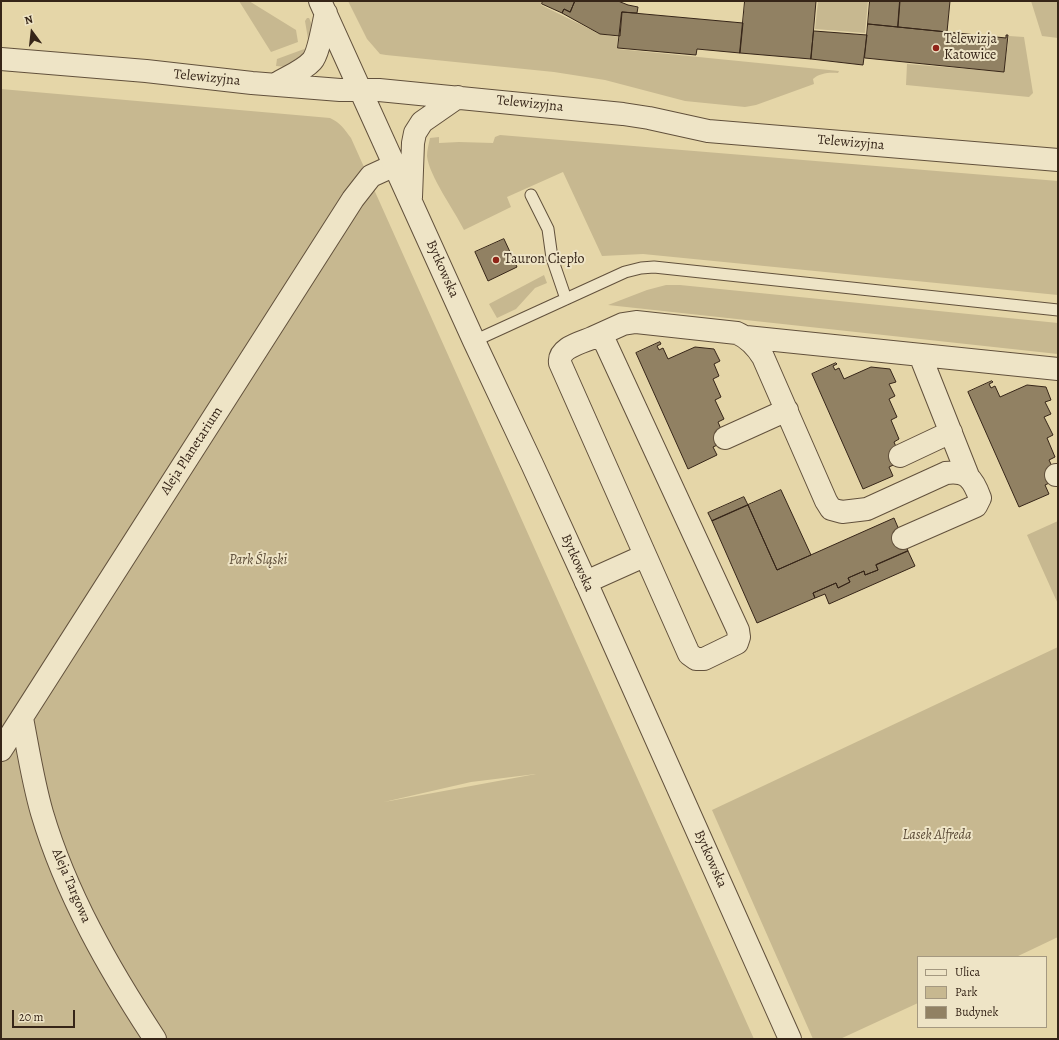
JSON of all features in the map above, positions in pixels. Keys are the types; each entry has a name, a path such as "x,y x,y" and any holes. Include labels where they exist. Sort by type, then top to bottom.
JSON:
{"street":[{"path":"276,84 302,69 313,60 317,49 323,7"},
{"name":"Bytkowska","path":"323,7 474,341 586,582 790,1039"},
{"name":"Telewizyjna","path":"1,59 146,71 340,90 379,90 458,97 623,114 708,131 1058,160"},
{"path":"411,202 413,143 415,132 422,122 458,97"},
{"name":"Aleja Planetarium","path":"1,750 353,199 371,176 395,165"},
{"path":"592,338 599,338 605,342 738,630 739,637 737,643 704,659 696,659 689,654 644,556 560,363 559,357 563,351 623,324 636,322 737,332 746,337 756,346 763,357 826,500 832,509 842,512 867,509 946,473 958,471 968,476"},
{"path":"746,337 920,354 1058,370"},
{"path":"903,538 976,506 980,498 976,486 968,476 920,354"},
{"path":"725,438 787,410"},
{"path":"900,456 951,432"},
{"path":"586,582 644,556"},
{"name":"Aleja Targowa","path":"22,718 42,812 65,878 79,909 110,967 155,1039"}],"lane":[{"path":"532,195 548,229 552,258 566,299"},
{"path":"474,341 625,272 641,268 654,267 1058,310"}],"green space":[{"path":"239,1 249,1 296,30 298,42 271,52"},
{"path":"348,1 543,1 541,5 600,34 619,37 618,49 839,71 838,73 818,75 813,79 814,84 756,105 745,107 685,101 605,80 554,72 380,54 367,39"},
{"path":"818,1 868,1 865,33 815,29"},
{"path":"1031,1 1058,1 1058,38 1042,36"},
{"path":"309,18 313,31 308,53 286,67 276,66 277,59 307,48 308,39 305,21"},
{"path":"1009,36 1024,37 1033,93 1029,97 906,85 907,64 1004,72"},
{"name":"Park Śląski","path":"1,89 330,118 340,124 351,138 754,1039 1,1039","holes":["536,774 384,802 471,782"]},
{"path":"500,135 1058,181 1058,295 643,254 602,256 563,172 507,197 511,207 464,230 432,173 427,156 430,138 439,137 439,143 493,143 495,137"},
{"path":"544,275 547,283 535,288 516,309 497,318 489,304"},
{"path":"666,285 680,285 1058,323 1058,354 608,305 647,290"},
{"path":"1058,521 1058,604 1027,535"},
{"name":"Lasek Alfreda","path":"1058,647 1058,937 1018,956 917,956 917,1003 840,1039 813,1039 712,810"}],"building":[{"path":"543,1 575,1 570,12 564,9 562,13 542,4"},
{"path":"575,1 618,1 638,7 637,13 622,12 620,36 600,34 562,13 564,9 570,12"},
{"path":"745,1 816,1 811,59 740,53"},
{"path":"870,1 900,1 898,27 868,24"},
{"path":"900,1 950,1 947,32 898,27"},
{"path":"622,12 743,23 740,53 697,49 696,55 618,48"},
{"name":"Telewizja Katowice","path":"868,24 1006,38 1006,35 1008,35 1004,72 865,58"},
{"path":"814,31 867,35 863,65 811,59"},
{"name":"Tauron Ciepło","path":"504,239 517,267 488,281 475,252"},
{"path":"660,342 661,344 657,346 659,350 663,348 668,359 695,347 714,349 720,361 714,364 719,376 713,379 721,397 715,400 724,419 718,422 726,441 713,447 717,455 688,469 636,353"},
{"path":"836,363 837,364 833,366 835,370 839,368 844,379 871,367 890,369 896,382 889,384 895,396 889,399 897,417 891,420 899,439 894,442 902,461 889,467 893,476 863,489 812,374"},
{"path":"992,381 993,382 989,384 991,388 995,386 1000,397 1027,385 1046,387 1051,400 1045,402 1051,414 1044,417 1053,435 1047,438 1055,457 1049,460 1058,479 1045,485 1049,494 1019,507 968,392"},
{"path":"781,490 811,555 777,570 748,505"},
{"path":"744,497 748,505 712,521 708,513"},
{"path":"748,505 777,570 894,518 908,551 876,565 878,570 865,575 864,571 848,578 850,582 838,588 836,583 813,593 815,598 757,623 712,521"},
{"path":"908,551 915,566 829,604 825,594 815,598 813,593 836,583 838,588 850,582 848,578 864,571 865,575 878,570 876,565"}],"place":[{"name":"Telewizja Katowice","path":"936,48"},
{"name":"Tauron Ciepło","path":"496,260"}]}
